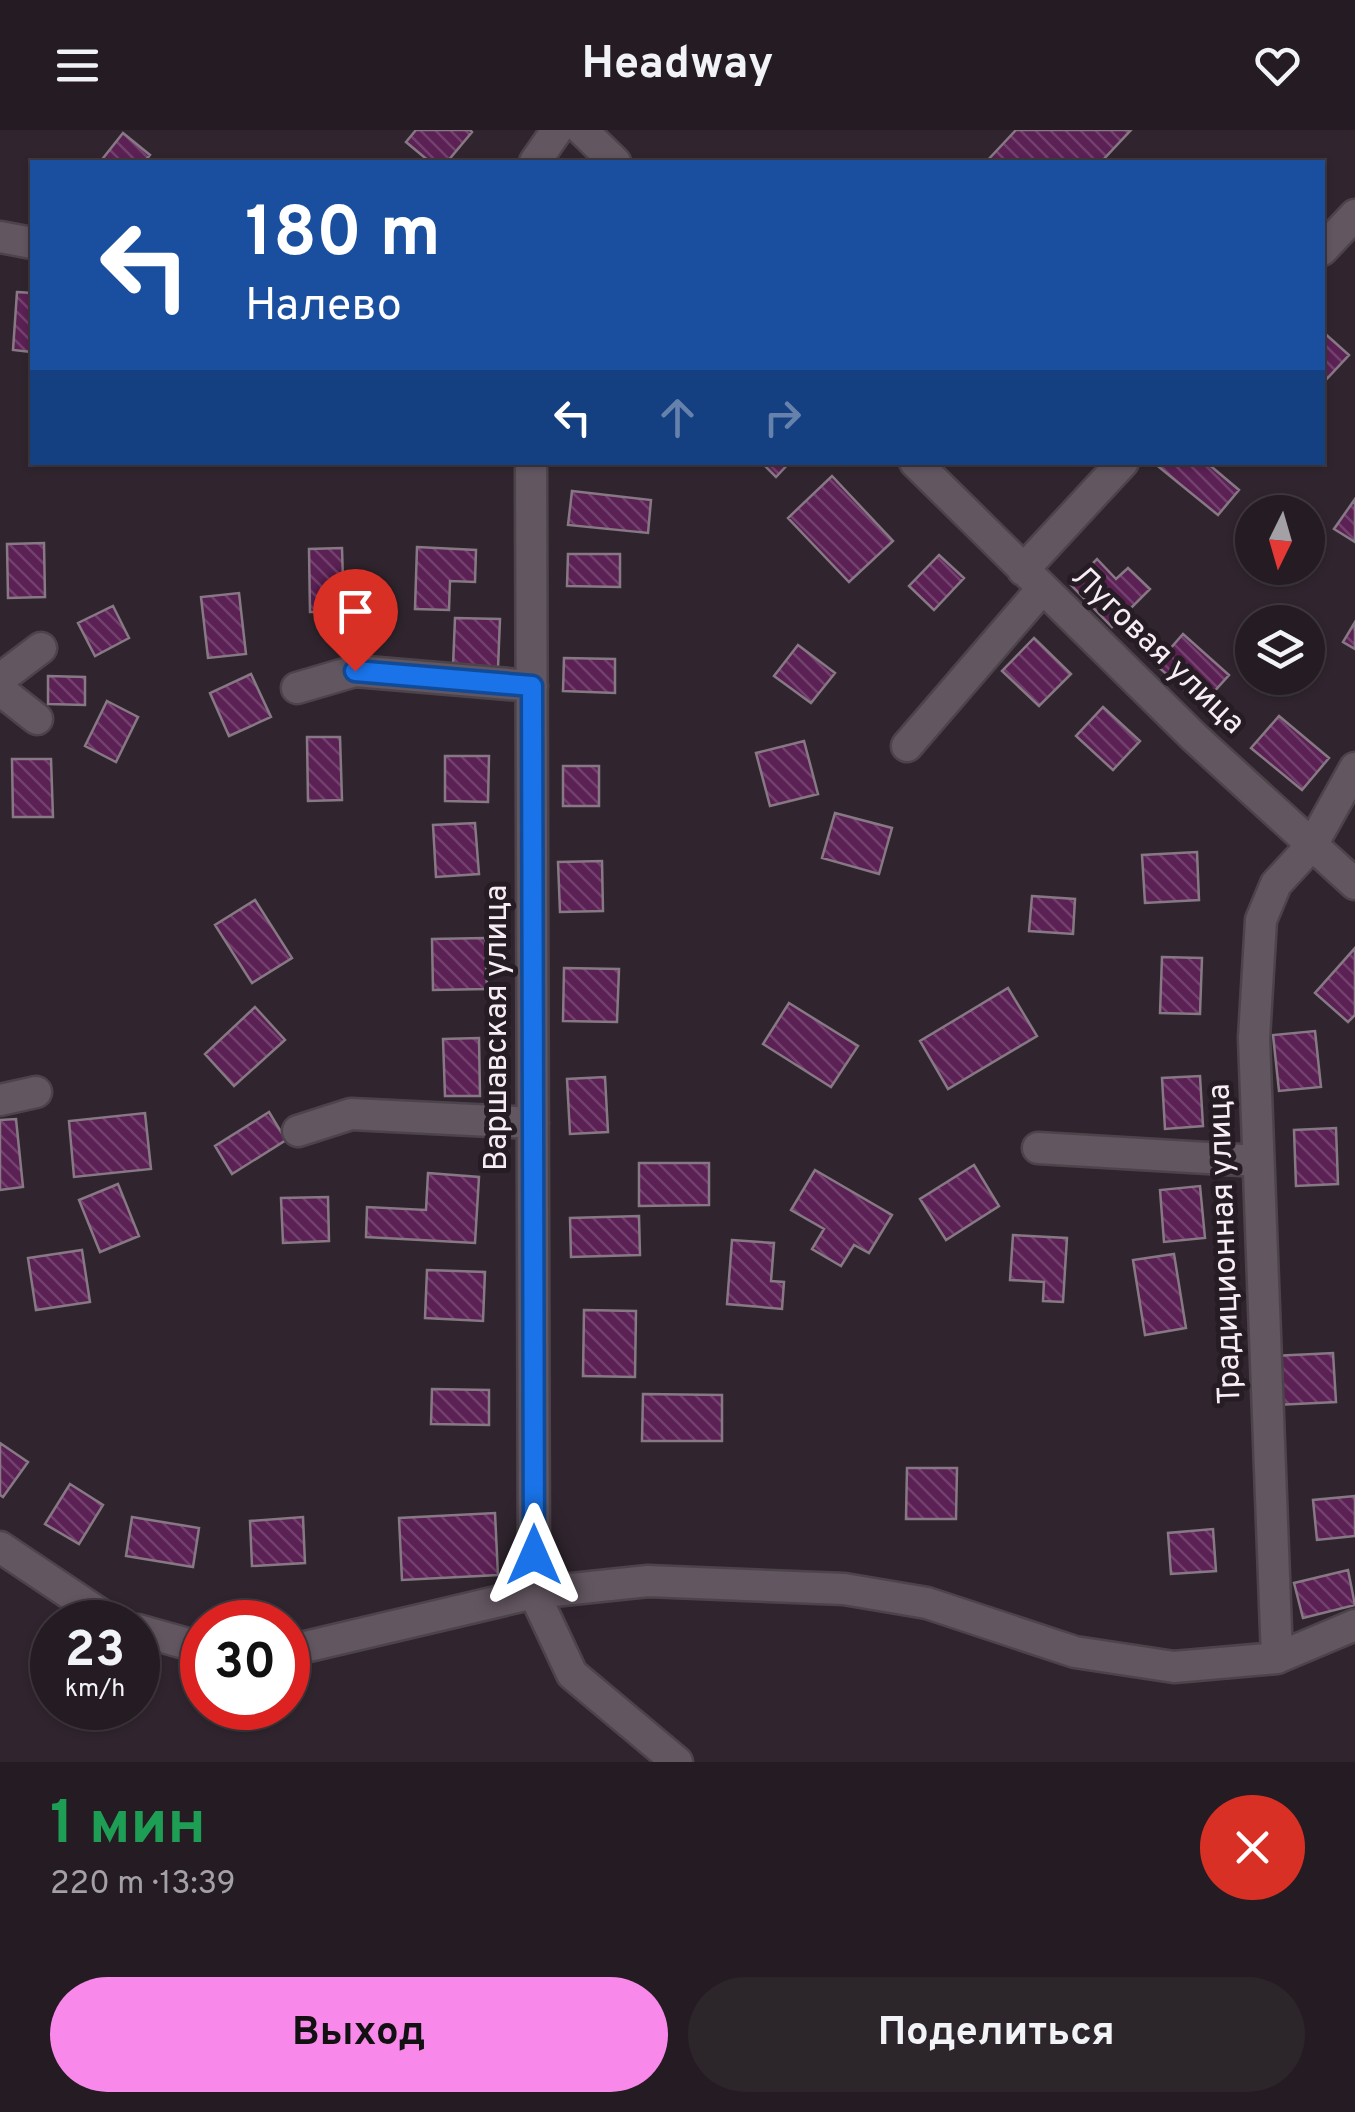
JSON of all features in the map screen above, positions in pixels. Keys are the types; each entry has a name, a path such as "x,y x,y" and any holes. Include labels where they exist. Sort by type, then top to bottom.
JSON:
{"street":[{"path":"536,160 556,130"},
{"path":"582,130 613,160"},
{"path":"1325,247 1355,215"},
{"path":"0,238 30,243"},
{"name":"Варшавская улица","path":"531,465 534,1593"},
{"name":"Луговая улица","path":"918,465 1032,580 1355,884"},
{"path":"907,746 1122,465"},
{"path":"0,678 41,648"},
{"path":"297,688 355,671 532,686"},
{"path":"0,690 37,719"},
{"name":"Традиционная улица","path":"1277,1658 1254,1038 1261,920 1276,884 1312,845 1355,768"},
{"path":"0,1100 36,1092"},
{"path":"298,1131 351,1114 534,1123"},
{"path":"1038,1148 1258,1161"},
{"path":"0,1548 79,1600"},
{"path":"310,1646 534,1593 648,1581 844,1589 928,1603 1075,1652 1174,1667 1277,1658 1355,1626"},
{"path":"534,1593 572,1674 677,1762"}],"building":[{"path":"416,130 472,132 449,160 428,160 406,142"},
{"path":"1016,130 1131,130 1103,160 988,160"},
{"path":"123,133 150,155 146,160 102,160"},
{"path":"17,292 30,293 30,352 13,350"},
{"path":"1325,334 1349,355 1325,381"},
{"path":"764,465 787,465 776,477"},
{"path":"1210,465 1239,490 1218,515 1159,467"},
{"path":"832,476 893,541 849,582 788,518"},
{"path":"572,491 651,500 648,533 568,525"},
{"path":"1355,499 1355,542 1334,529"},
{"path":"44,543 45,597 8,598 7,544"},
{"path":"417,547 476,550 475,582 450,581 449,610 415,609"},
{"path":"342,548 344,612 310,612 309,549"},
{"path":"568,554 620,554 620,587 567,586"},
{"path":"939,555 964,578 934,610 909,586"},
{"path":"1097,559 1116,579 1128,568 1150,589 1112,627 1071,585"},
{"path":"239,593 246,654 208,658 201,597"},
{"path":"113,606 129,638 95,656 78,623"},
{"path":"455,618 500,619 498,668 453,666"},
{"path":"1355,622 1355,649 1343,642"},
{"path":"1183,634 1229,675 1202,705 1156,665"},
{"path":"1034,638 1071,674 1039,706 1002,671"},
{"path":"798,645 835,673 811,703 774,676"},
{"path":"564,658 615,659 615,693 563,691"},
{"path":"251,674 271,717 229,736 210,693"},
{"path":"48,676 85,677 85,705 48,704"},
{"path":"107,701 138,717 116,762 85,746"},
{"path":"1103,707 1140,741 1113,770 1076,736"},
{"path":"1279,716 1329,758 1302,790 1251,748"},
{"path":"307,737 340,737 342,800 308,801"},
{"path":"804,741 818,794 770,806 756,753"},
{"path":"445,756 489,756 488,802 445,801"},
{"path":"12,759 51,759 53,817 13,817"},
{"path":"563,766 599,766 599,806 563,806"},
{"path":"835,813 892,828 879,874 822,858"},
{"path":"475,823 479,874 436,877 433,825"},
{"path":"1197,852 1199,900 1145,903 1142,855"},
{"path":"602,861 603,911 560,912 558,862"},
{"path":"1032,896 1075,899 1073,934 1029,931"},
{"path":"255,900 292,958 252,983 215,925"},
{"path":"485,938 487,989 433,990 432,939"},
{"path":"1355,948 1355,1015 1348,1022 1315,993"},
{"path":"1162,957 1202,958 1200,1014 1160,1013"},
{"path":"564,968 619,969 617,1022 563,1021"},
{"path":"1008,988 1037,1036 948,1089 920,1041"},
{"path":"789,1003 858,1046 831,1087 763,1044"},
{"path":"255,1007 285,1040 234,1086 205,1054"},
{"path":"1315,1031 1321,1087 1279,1091 1273,1035"},
{"path":"479,1038 480,1096 445,1096 443,1039"},
{"path":"1200,1076 1203,1126 1165,1129 1162,1078"},
{"path":"605,1077 608,1132 570,1134 567,1079"},
{"path":"269,1112 286,1140 232,1174 215,1146"},
{"path":"145,1113 151,1169 74,1177 69,1121"},
{"path":"16,1119 23,1187 0,1190 0,1120"},
{"path":"1336,1128 1338,1184 1296,1186 1294,1130"},
{"path":"639,1163 709,1163 709,1205 639,1206"},
{"path":"974,1165 999,1206 946,1240 920,1199"},
{"path":"815,1170 892,1215 869,1253 854,1245 841,1266 812,1249 824,1229 791,1210"},
{"path":"428,1173 479,1177 475,1243 366,1237 367,1207 426,1210"},
{"path":"118,1184 139,1236 100,1252 79,1200"},
{"path":"1200,1186 1205,1238 1164,1242 1160,1190"},
{"path":"328,1197 329,1241 283,1243 281,1198"},
{"path":"639,1216 640,1255 571,1257 570,1218"},
{"path":"1013,1235 1067,1238 1063,1302 1043,1301 1044,1282 1010,1280"},
{"path":"732,1240 774,1243 771,1281 784,1282 782,1309 727,1304"},
{"path":"82,1250 90,1302 36,1310 28,1258"},
{"path":"1174,1254 1186,1328 1145,1335 1133,1260"},
{"path":"427,1270 485,1272 483,1321 425,1318"},
{"path":"584,1310 636,1311 635,1377 583,1376"},
{"path":"1333,1353 1336,1402 1276,1405 1273,1356"},
{"path":"432,1389 489,1390 489,1425 431,1424"},
{"path":"643,1394 722,1395 722,1441 642,1441"},
{"path":"0,1443 28,1462 3,1497 0,1495"},
{"path":"907,1468 957,1468 956,1519 906,1519"},
{"path":"70,1484 103,1505 79,1544 45,1524"},
{"path":"1355,1496 1355,1536 1317,1540 1313,1500"},
{"path":"495,1513 498,1575 402,1580 399,1518"},
{"path":"132,1517 199,1528 193,1567 126,1556"},
{"path":"303,1517 305,1563 252,1566 250,1521"},
{"path":"1213,1529 1216,1571 1171,1574 1168,1533"},
{"path":"1348,1570 1355,1605 1303,1618 1294,1583"}],"route":[{"path":"355,671 532,686 534,1555"}]}
